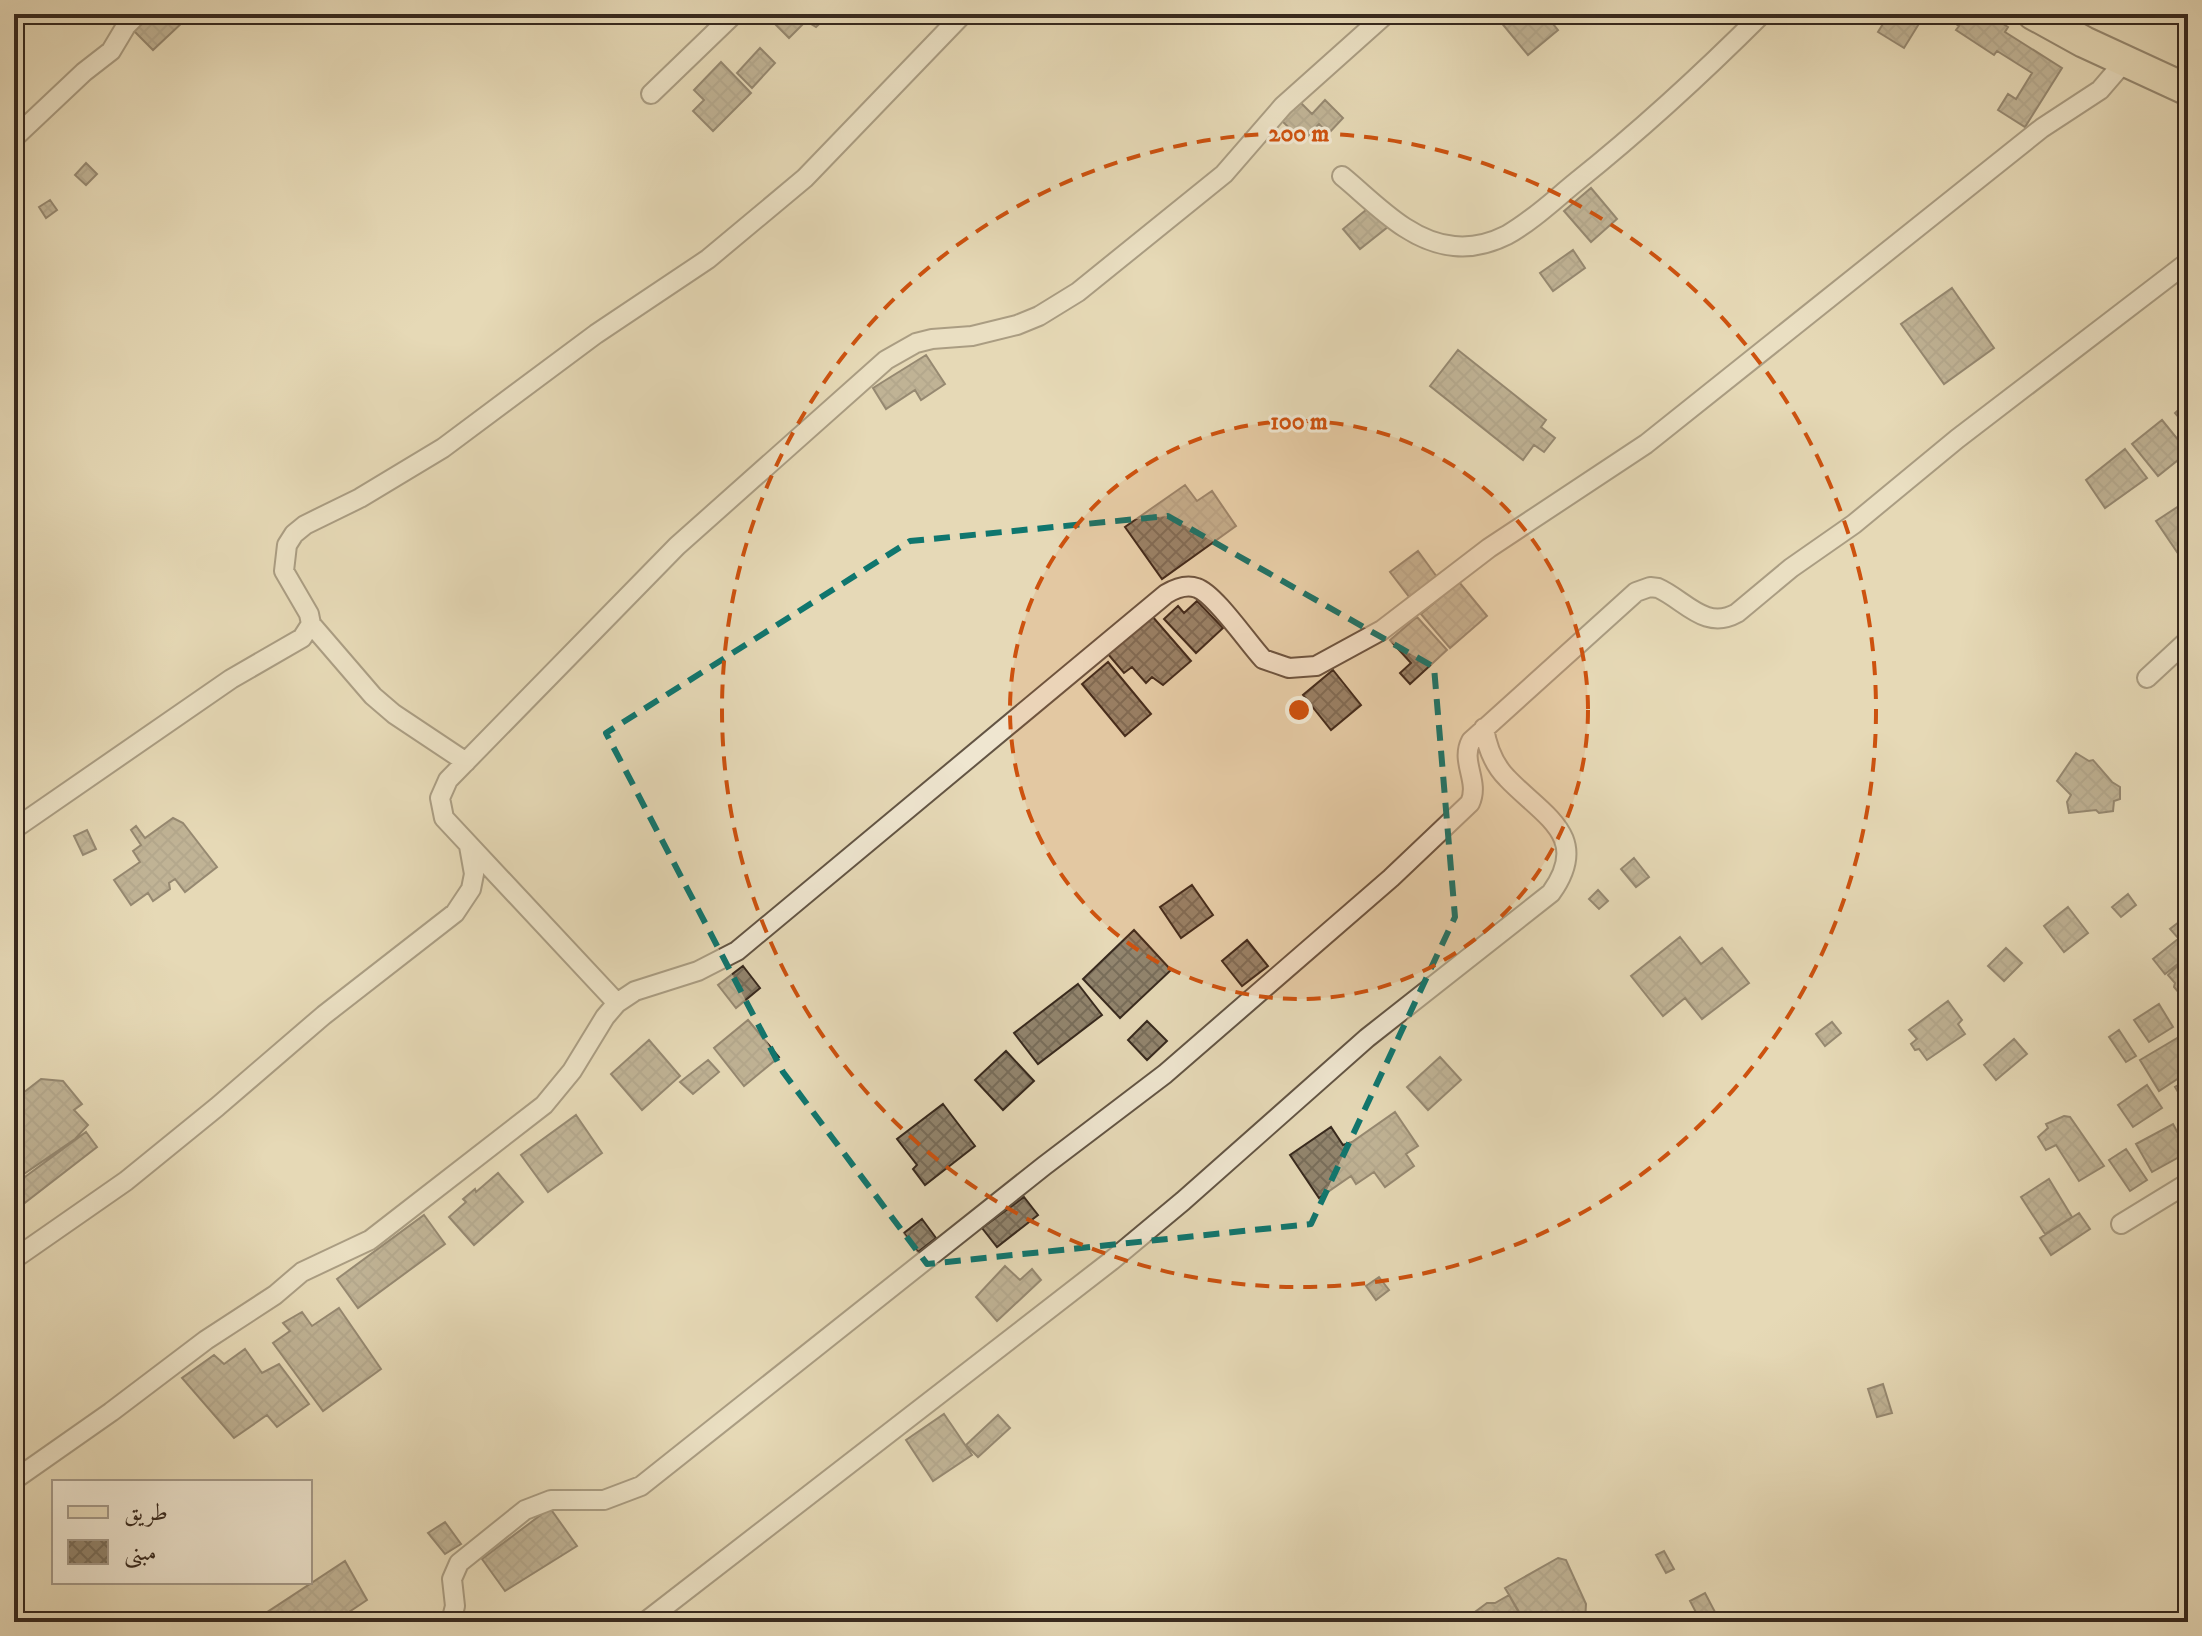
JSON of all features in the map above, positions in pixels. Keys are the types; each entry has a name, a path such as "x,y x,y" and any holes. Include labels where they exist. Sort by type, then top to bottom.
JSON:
{"main road":[{"path":"2033,14 2188,90"}],"street":[{"path":"14,138 111,51 126,26 138,14"},
{"path":"651,94 734,14"},
{"path":"466,762 394,714 373,696 311,624 309,614 284,571 287,545 294,534 443,448 596,334 730,242 815,169 963,14"},
{"path":"617,1003 444,818 440,798 448,780 677,546 886,360 916,343 972,336 1017,325 1039,316 1078,292 1224,174 1283,106 1386,14"},
{"path":"1342,176 1420,237 1457,246 1494,241 1526,222 1599,164 1669,103 1762,14"},
{"path":"14,1480 206,1340 275,1295 302,1272 370,1240 544,1105 572,1071 617,1003 635,991 698,971 737,951 1173,589 1189,586 1205,592 1263,659 1289,668 1316,666 1382,630 1489,548 1646,444 2042,128 2100,90 2125,61"},
{"path":"451,1622 455,1606 452,1579 459,1563 514,1518 551,1500 604,1500 641,1486 1044,1166 1165,1074 1391,878 1465,809 1473,796 1466,752 1471,741 1643,588 1665,591 1701,616 1729,618 2188,262"},
{"path":"14,829 231,679 296,643 308,632 311,624"},
{"path":"2147,678 2188,640"},
{"path":"645,1622 1111,1261 1367,1038 1551,893 1567,865 1568,850 1563,836 1555,824 1500,770 1489,751 1484,728"},
{"path":"14,1259 149,1163 324,1015 455,913 471,889 474,874 469,846"},
{"path":"2121,1224 2188,1183"}],"highlighted area":[{"path":"1168,516 1434,667 1455,917 1311,1224 927,1264 783,1072 606,733 910,541"}],"building":[{"path":"151,14 177,14 184,21 153,50 134,31"},
{"path":"765,14 830,14 816,27 806,21 789,38"},
{"path":"1508,14 1545,14 1558,30 1528,55 1500,21"},
{"path":"1889,14 1925,14 1904,48 1878,32"},
{"path":"1940,14 1987,14 2008,27 2005,32 2062,68 2025,127 1998,110 2008,94 2016,99 2032,73 1997,51 1994,55 1956,30 1959,26"},
{"path":"760,48 775,63 752,88 737,73"},
{"path":"721,62 751,93 713,131 693,111 704,100 694,90"},
{"path":"1325,100 1343,118 1328,134 1319,124 1303,141 1282,121 1300,102 1312,114"},
{"path":"86,163 97,174 86,185 75,175"},
{"path":"1591,188 1617,219 1591,242 1564,211"},
{"path":"50,200 57,210 46,218 39,207"},
{"path":"1372,205 1389,226 1360,249 1343,229"},
{"path":"1573,250 1585,268 1553,291 1540,273"},
{"path":"1952,288 1994,348 1944,384 1901,324"},
{"path":"1458,350 1546,420 1541,427 1555,438 1544,452 1534,445 1523,460 1430,386"},
{"path":"926,355 945,384 921,400 915,390 886,409 873,388"},
{"path":"2188,401 2188,428 2175,413"},
{"path":"2162,420 2188,452 2158,476 2132,444"},
{"path":"2125,449 2147,478 2105,508 2086,480"},
{"path":"1185,485 1197,501 1212,491 1236,526 1162,579 1125,527"},
{"path":"2188,500 2188,554 2181,558 2156,521"},
{"path":"1418,551 1437,577 1410,598 1390,572"},
{"path":"1459,582 1487,616 1450,648 1421,614"},
{"path":"1197,601 1223,628 1196,653 1164,619 1178,606 1184,613"},
{"path":"1152,616 1191,661 1163,685 1152,677 1146,683 1132,667 1124,673 1108,654"},
{"path":"1417,617 1447,650 1410,684 1400,673 1411,663 1390,640"},
{"path":"1108,662 1151,714 1125,736 1082,684"},
{"path":"1333,670 1361,705 1331,730 1303,695"},
{"path":"2076,753 2089,761 2093,760 2120,787 2120,799 2114,801 2113,811 2069,813 2067,802 2071,795 2057,781"},
{"path":"173,818 183,823 217,867 185,892 175,879 169,883 170,889 153,901 148,893 131,905 114,880 140,862 133,851 141,845 131,830 136,826 145,838"},
{"path":"87,830 96,849 83,855 74,836"},
{"path":"1634,858 1649,877 1636,887 1621,869"},
{"path":"1192,885 1213,915 1181,938 1160,907"},
{"path":"1598,890 1608,901 1599,909 1589,899"},
{"path":"2128,894 2136,905 2121,917 2112,907"},
{"path":"2068,907 2088,933 2064,952 2044,926"},
{"path":"2188,915 2188,930 2178,938 2170,929"},
{"path":"1134,930 1171,970 1120,1018 1083,979"},
{"path":"2188,931 2188,956 2165,974 2153,959"},
{"path":"1680,937 1701,964 1722,948 1749,983 1702,1019 1685,998 1663,1016 1631,976"},
{"path":"1247,940 1268,966 1242,986 1222,961"},
{"path":"2006,948 2022,963 2004,981 1988,966"},
{"path":"2183,961 2188,961 2188,996 2182,989 2179,993 2168,975"},
{"path":"743,966 760,988 736,1008 718,985"},
{"path":"1078,984 1102,1015 1038,1064 1014,1033"},
{"path":"1948,1001 1962,1020 1958,1024 1965,1034 1927,1060 1911,1044 1917,1039 1909,1030"},
{"path":"2159,1004 2173,1027 2149,1042 2134,1020"},
{"path":"748,1020 779,1057 744,1086 714,1048"},
{"path":"1147,1021 1167,1041 1147,1060 1128,1040"},
{"path":"1832,1022 1841,1033 1825,1046 1816,1034"},
{"path":"2119,1030 2136,1056 2126,1062 2109,1037"},
{"path":"2188,1036 2188,1072 2159,1091 2140,1060 2179,1037"},
{"path":"2014,1039 2027,1054 1996,1080 1984,1065"},
{"path":"649,1040 680,1076 642,1110 611,1074"},
{"path":"1006,1051 1034,1081 1003,1110 975,1080"},
{"path":"1440,1057 1461,1080 1428,1110 1407,1087"},
{"path":"708,1060 719,1072 693,1094 680,1082"},
{"path":"41,1079 63,1081 82,1104 74,1110 88,1125 75,1139 15,1180 14,1100"},
{"path":"2188,1080 2188,1099 2184,1102 2175,1087"},
{"path":"2147,1085 2162,1108 2133,1127 2118,1105"},
{"path":"943,1104 975,1146 925,1185 913,1169 917,1165 897,1139"},
{"path":"1395,1112 1418,1146 1406,1154 1414,1166 1385,1187 1374,1172 1356,1184 1351,1176 1319,1198 1290,1155 1331,1127 1343,1145 1352,1142"},
{"path":"576,1115 602,1153 548,1192 521,1155"},
{"path":"2064,1116 2070,1117 2104,1166 2079,1181 2056,1145 2046,1150 2038,1137 2048,1128 2046,1124"},
{"path":"2173,1124 2188,1152 2152,1172 2136,1144"},
{"path":"86,1132 97,1147 22,1205 14,1195 14,1185"},
{"path":"2126,1149 2147,1180 2130,1191 2109,1160"},
{"path":"498,1173 523,1202 474,1245 449,1217 466,1202 463,1199"},
{"path":"2049,1179 2072,1217 2045,1234 2021,1197"},
{"path":"1024,1197 1038,1215 997,1247 982,1228"},
{"path":"2079,1213 2090,1229 2051,1255 2040,1238"},
{"path":"424,1215 445,1244 358,1308 337,1279"},
{"path":"922,1219 936,1238 918,1252 904,1233"},
{"path":"1005,1266 1020,1280 1032,1269 1041,1280 997,1321 976,1297"},
{"path":"1379,1277 1389,1290 1376,1300 1366,1286"},
{"path":"339,1308 381,1369 323,1411 273,1343 290,1331 283,1323 302,1312 312,1326"},
{"path":"245,1349 262,1373 279,1364 309,1404 277,1427 267,1415 234,1438 182,1378 214,1355 224,1364"},
{"path":"1883,1384 1892,1413 1877,1417 1868,1389"},
{"path":"944,1414 972,1455 933,1481 906,1440"},
{"path":"998,1415 1010,1428 978,1457 966,1445"},
{"path":"550,1508 577,1546 505,1591 482,1559"},
{"path":"445,1522 461,1544 445,1554 428,1533"},
{"path":"1664,1551 1674,1569 1666,1573 1656,1555"},
{"path":"1558,1558 1566,1560 1586,1604 1585,1622 1525,1622 1505,1588"},
{"path":"345,1561 367,1600 334,1622 252,1622 312,1584"},
{"path":"1705,1593 1715,1612 1700,1620 1690,1601"},
{"path":"1509,1595 1524,1622 1465,1622 1487,1603 1495,1603"}]}
